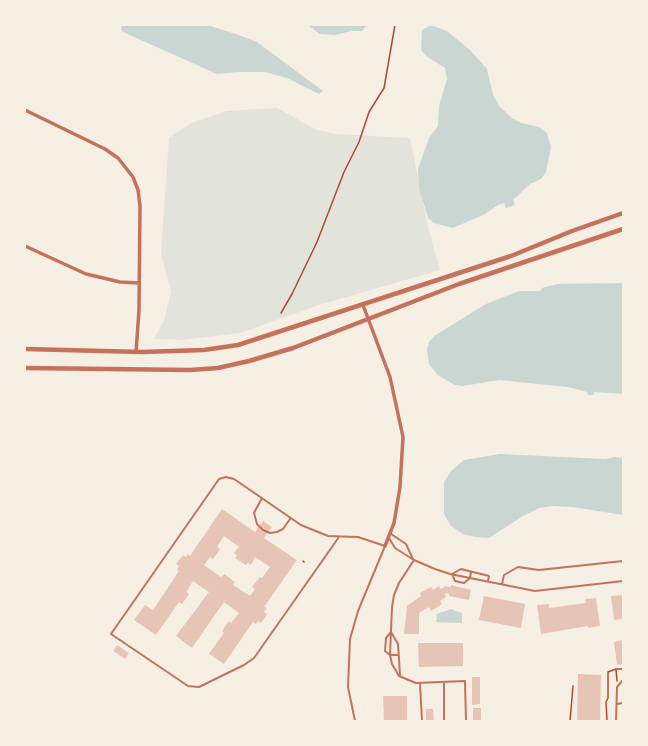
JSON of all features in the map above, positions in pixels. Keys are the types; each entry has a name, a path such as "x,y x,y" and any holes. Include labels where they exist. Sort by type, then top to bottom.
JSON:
{"street":[{"path":"25,110 105,149 118,158 133,177 138,190 140,206 136,352"},
{"path":"25,349 136,352 204,350 238,345 511,256 572,231 623,213"},
{"path":"25,368 92,370 218,368 293,348 459,284 623,229"},
{"path":"25,246 86,274 120,282 139,283"},
{"path":"363,305 390,377 403,437 400,488 394,523 385,546"}],"lane":[{"path":"339,537 254,658 244,665 199,687 188,686 111,634 219,479 226,477 234,478 301,526 328,536 358,537 385,546 358,611 350,639 348,687 355,721"},
{"path":"262,498 254,513 257,524 263,530 270,533 278,532 283,529 290,518"},
{"path":"390,534 406,544 414,560"},
{"path":"389,538 395,548 414,560 452,574 535,591 623,581"},
{"path":"414,560 399,583 394,595 390,655 392,664 399,676 406,680 420,683 465,681 466,721"},
{"path":"502,584 504,575 518,567 539,570 623,561"},
{"path":"452,574 461,569 489,576 488,581"},
{"path":"452,574 455,581 464,584 470,578 471,572"},
{"path":"391,632 385,642 385,651 390,655 398,655"},
{"path":"391,632 398,644 400,664 399,676"},
{"path":"616,721 618,685 623,680"},
{"path":"444,682 444,721"},
{"path":"420,683 422,721"},
{"path":"617,704 623,703"}],"path":[{"path":"281,313 318,242 344,172 359,142 369,112 384,88 395,25"},
{"path":"616,669 618,685"},
{"path":"607,721 606,702 608,698 608,672 616,669 623,669"},
{"path":"570,721 573,686"}],"shaded area":[{"path":"122,25 207,25 236,34 257,42 323,91 319,94 287,78 265,72 217,74 125,33 121,30"},
{"path":"308,25 367,25 362,31 351,31 335,35 320,34"},
{"path":"431,25 447,31 470,50 487,69 493,95 499,106 513,119 521,123 539,127 547,133 551,147 546,172 541,179 530,184 513,200 515,205 506,208 504,203 498,205 485,214 453,228 434,223 428,218 419,188 418,169 429,138 438,126 439,106 447,79 445,68 426,56 421,50 422,30"},
{"path":"277,108 317,130 336,134 410,138 428,227 440,270 319,305 240,333 182,340 154,339 164,320 171,292 161,254 169,138 191,123 227,111"},
{"path":"623,283 623,394 594,392 594,395 588,395 587,392 568,387 499,380 463,386 455,385 438,375 429,364 427,349 429,342 434,336 486,304 519,291 540,291 542,288 557,284"},
{"path":"500,454 605,459 615,457 623,458 623,515 573,507 553,506 539,508 523,516 489,538 463,534 451,526 444,514 444,482 451,471 464,460"},
{"path":"451,609 462,613 462,623 436,622 437,614"}],"building":[{"path":"222,509 255,532 263,521 272,527 264,538 297,560 264,607 267,608 264,612 267,614 261,623 258,621 256,624 253,622 224,664 209,654 224,633 222,631 229,621 231,623 239,613 224,602 192,648 176,636 209,592 193,581 186,592 189,594 182,604 179,602 156,635 134,620 145,605 153,610 179,571 177,570 179,566 176,564 183,555 186,557 188,554 190,556","holes":["224,536 239,547 234,553 237,555 235,558 246,565 248,563 251,565 255,557 270,567 262,578 260,577 252,587 255,589 250,596 233,585 235,582 224,574 221,577 204,565 210,557 213,559 220,549 217,547"]},
{"path":"451,585 471,590 469,600 449,596 447,593 445,594 446,597 440,601 442,604 431,611 429,607 419,613 419,634 404,634 407,606 421,596 420,593 431,587 433,590 439,586 441,589 445,586 451,587"},
{"path":"623,595 623,619 614,620 611,596"},
{"path":"484,596 525,604 521,628 479,620"},
{"path":"596,598 600,626 588,628 588,626 541,634 537,605 549,604 549,608 586,603 585,599"},
{"path":"623,640 623,664 617,665 614,642"},
{"path":"418,643 463,643 463,666 419,667"},
{"path":"117,645 129,653 125,659 113,651"},
{"path":"578,674 601,675 600,721 577,721"},
{"path":"472,677 480,677 480,704 472,705"},
{"path":"383,696 407,696 407,721 384,721"},
{"path":"473,708 481,708 481,721 473,721"},
{"path":"426,709 433,709 434,721 426,721"}]}
